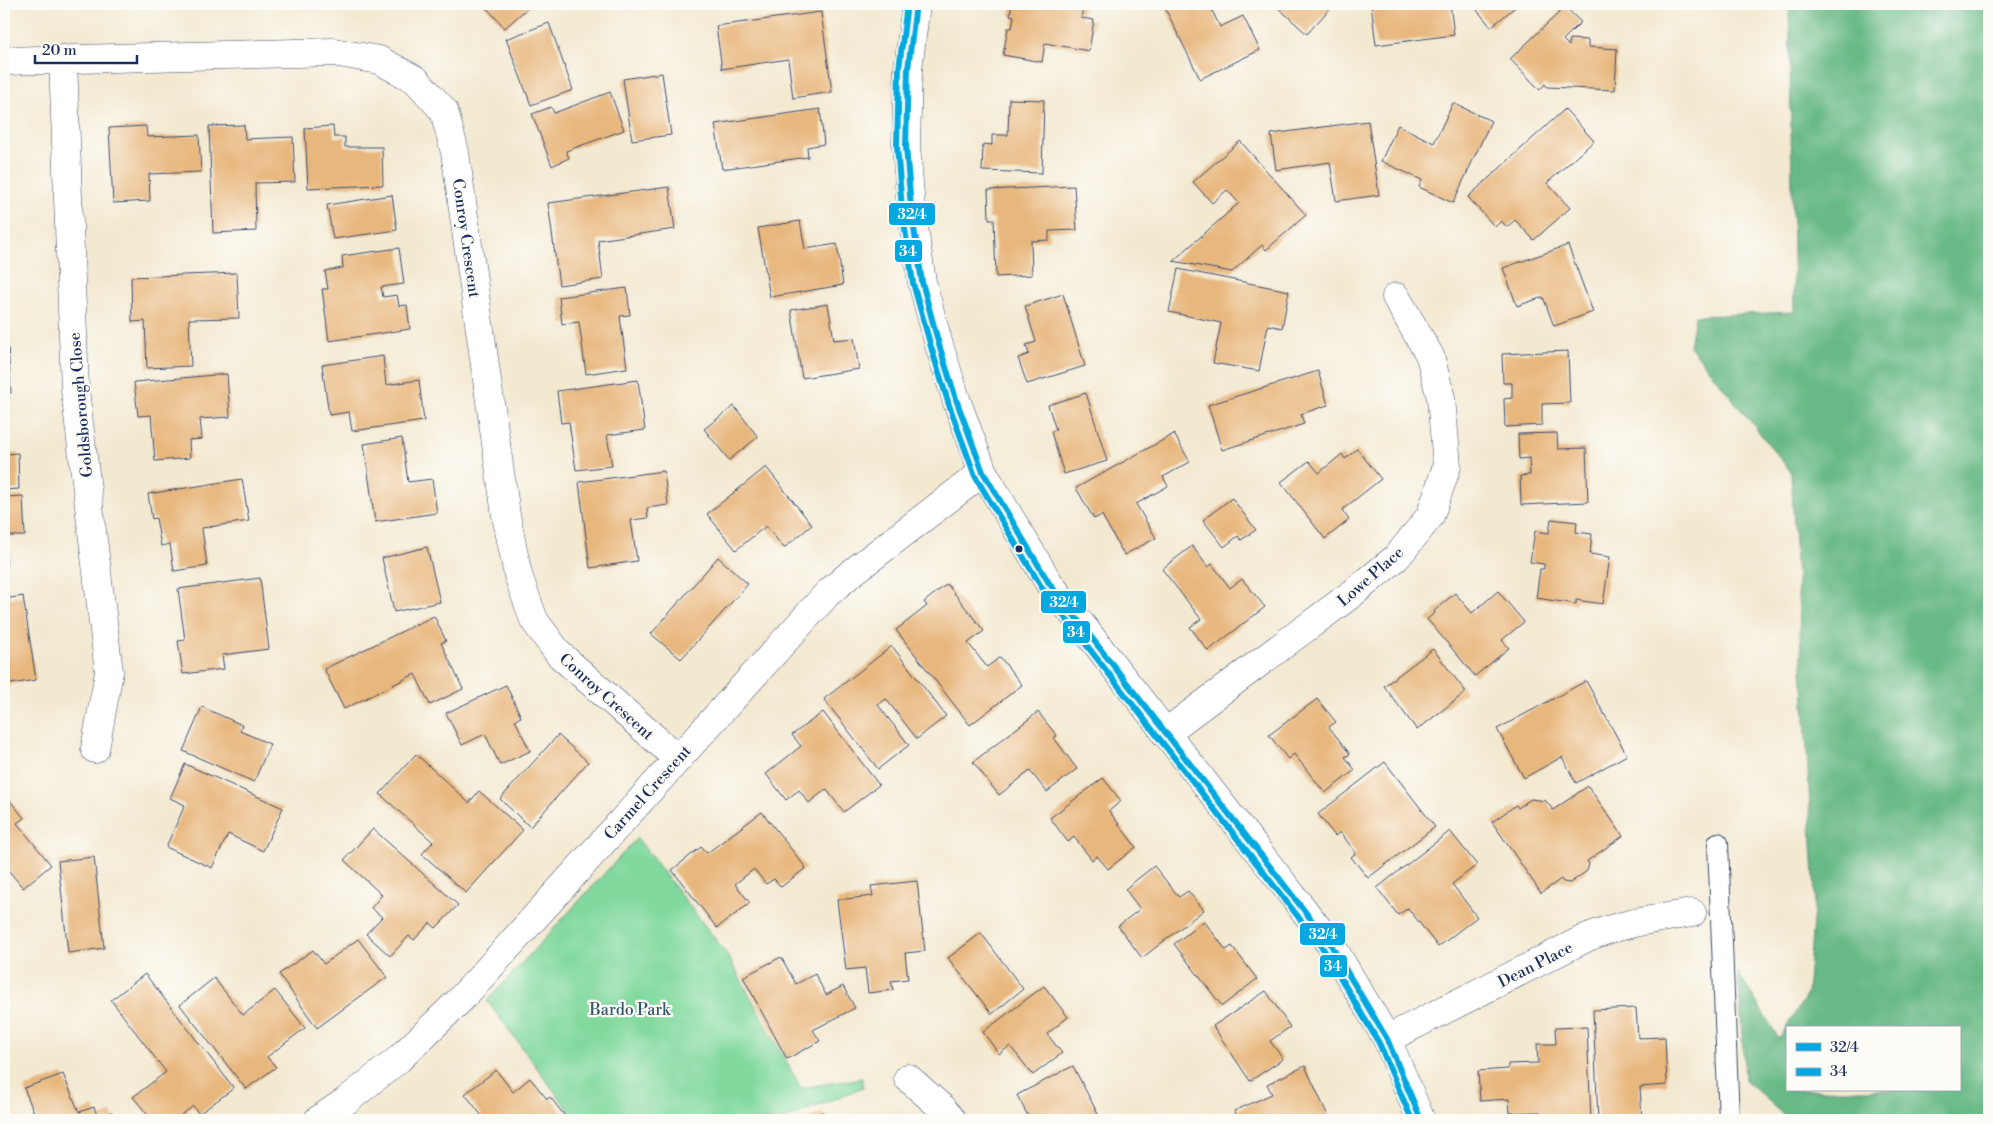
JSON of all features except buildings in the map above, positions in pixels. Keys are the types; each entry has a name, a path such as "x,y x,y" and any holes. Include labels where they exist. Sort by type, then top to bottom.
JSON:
{"street":[{"path":"916,4 908,69 907,98 906,146 911,208 922,282 939,345 957,402 984,472 1049,583 1331,946 1387,1039 1421,1120"},
{"name":"Conroy Crescent","path":"4,61 333,52 378,60 416,80 444,111 455,152 506,515 518,575 534,620 558,654 677,758"},
{"name":"Goldsborough Close","path":"62,59 75,390 109,672 96,749"},
{"name":"Lowe Place","path":"1165,732 1361,587 1397,557 1430,516 1447,466 1441,398 1430,356 1396,297"},
{"name":"Carmel Crescent","path":"318,1120 346,1101 399,1059 460,1000 826,594 984,472"},
{"name":"Dean Place","path":"1387,1039 1596,934 1636,922 1692,913"},
{"path":"908,1078 941,1107 952,1120"}],"lane":[{"path":"1718,843 1729,1120"},
{"path":"1692,913 1721,909"}],"green space":[{"path":"1789,4 1989,4 1989,1120 1790,1120 1745,1080 1738,972 1779,1039 1786,1028 1786,1092 1960,1092 1960,1026 1787,1026 1807,994 1815,896 1791,472 1690,346 1695,316 1794,312"},
{"name":"Bardo Park","path":"637,838 726,953 801,1088 862,1078 863,1087 783,1120 576,1120 487,1001"}],"transit line":[{"name":"34","path":"907,4 899,69 897,146 902,209 913,283 949,405 975,476 1042,588 1324,950 1379,1043 1412,1120"},
{"name":"32/4","path":"916,4 908,69 906,146 911,208 922,282 939,345 957,402 983,472 1049,583 1331,945 1387,1039 1421,1120"}]}
